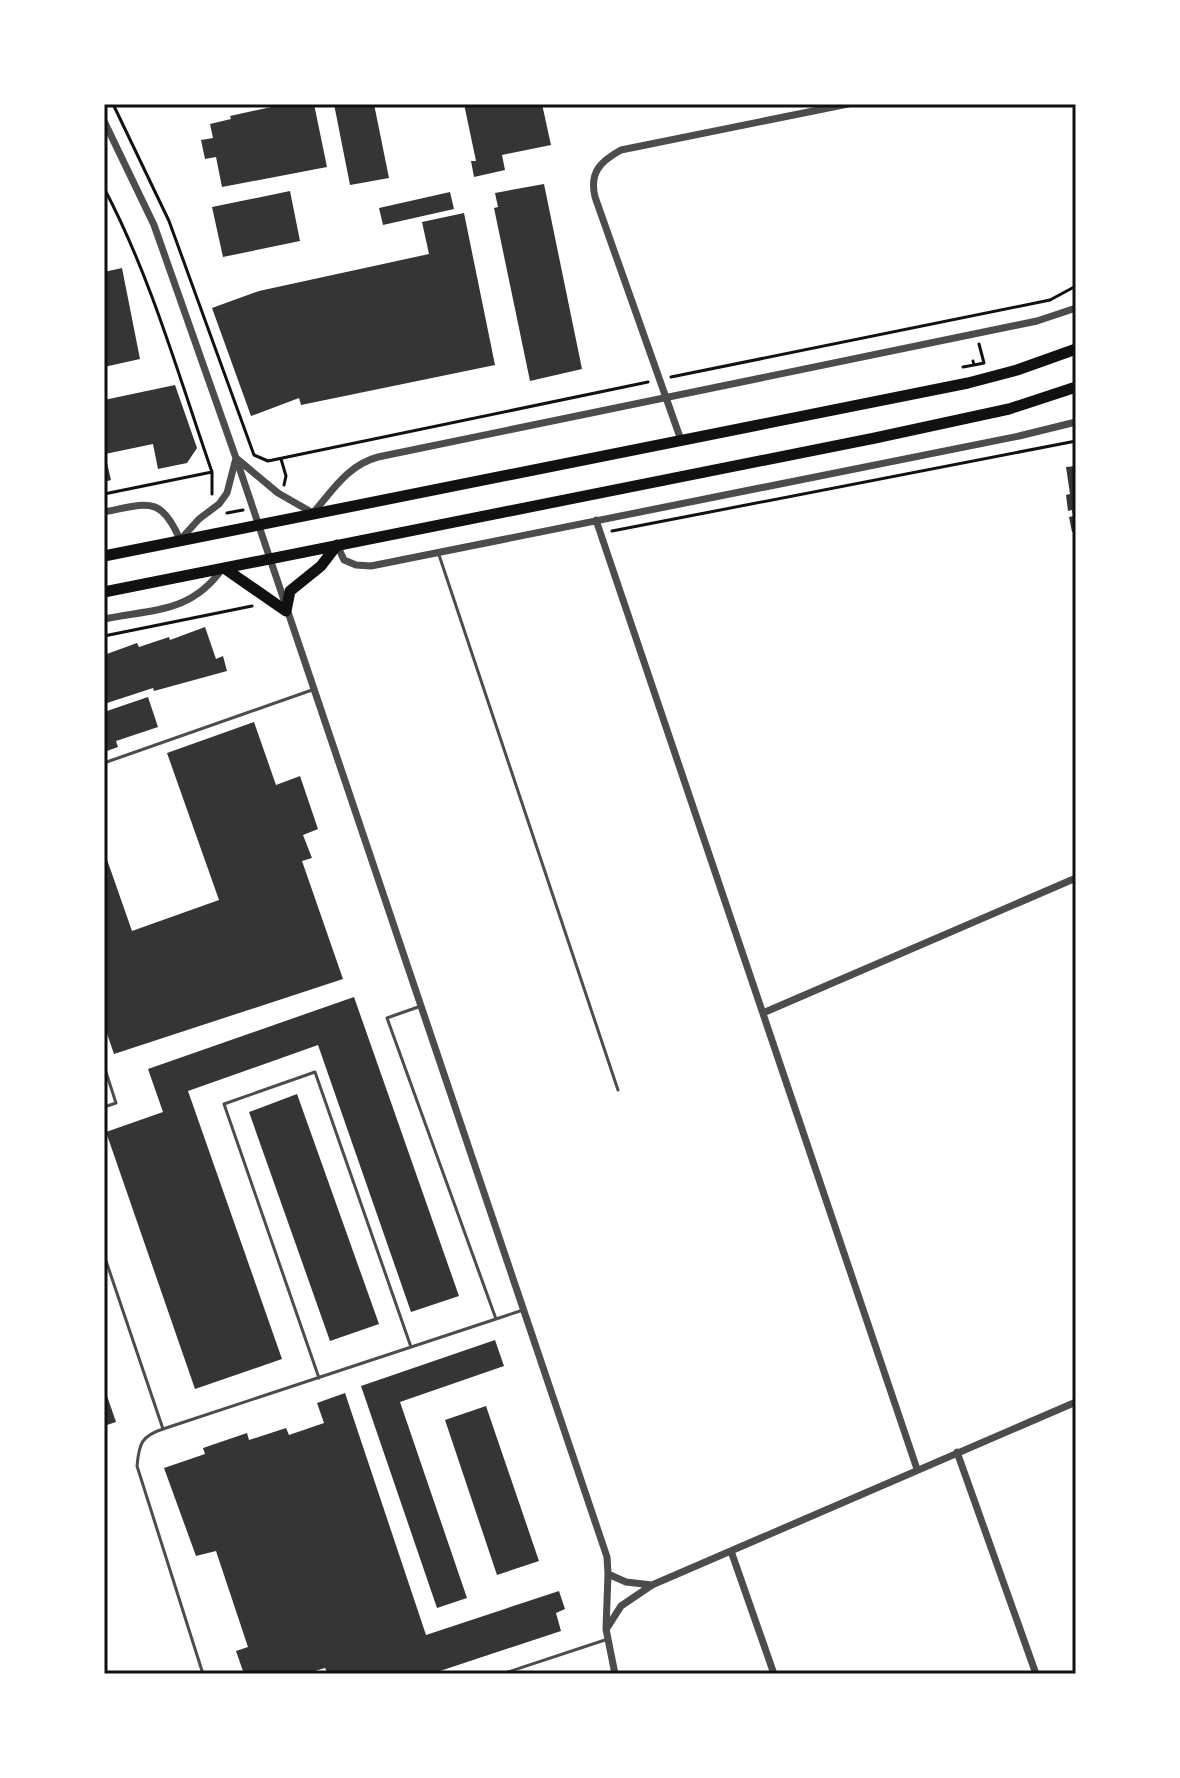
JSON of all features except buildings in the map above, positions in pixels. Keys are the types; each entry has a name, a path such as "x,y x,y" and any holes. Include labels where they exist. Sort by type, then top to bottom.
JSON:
{"highway":[{"path":"104,556 981,380 1076,349"},
{"path":"104,592 903,432 1009,409 1076,387"},
{"path":"224,568 286,611 290,591 321,566 337,545"}],"street":[{"path":"681,440 595,197 595,172 606,159 621,150 848,104"},
{"path":"104,121 154,225 236,458 607,1557 606,1629 615,1674"},
{"path":"236,458 278,493 313,513 350,469 362,461 1037,321 1076,308"},
{"path":"337,545 344,560 371,566 1076,422"},
{"path":"104,512 149,504 172,520 180,540 227,493 236,458"},
{"path":"596,520 917,1469"},
{"path":"104,619 186,603 200,595 224,568"},
{"path":"763,1013 1076,878"},
{"path":"606,1629 621,1606 652,1585 1076,1402"},
{"path":"957,1452 1036,1674"},
{"path":"731,1551 774,1674"},
{"path":"608,1574 626,1582 652,1585"}],"lane":[{"path":"438,552 618,1090"},
{"path":"104,763 312,690"},
{"path":"421,1006 387,1018 496,1319"},
{"path":"104,1066 116,1103 104,1107"},
{"path":"319,1378 224,1104 315,1072 411,1347"},
{"path":"104,1255 163,1429"},
{"path":"203,1674 137,1466 138,1448 147,1434 523,1310"},
{"path":"502,1674 608,1639"}],"path":[{"path":"113,104 169,221 254,455 268,461 1050,300 1076,286"},
{"path":"104,188 150,294 212,472 104,494"},
{"path":"973,316 975,324"},
{"path":"963,367 984,363 979,340"},
{"path":"601,534 1076,441"},
{"path":"111,493 113,500"},
{"path":"227,513 251,508"},
{"path":"104,636 252,606"}]}
